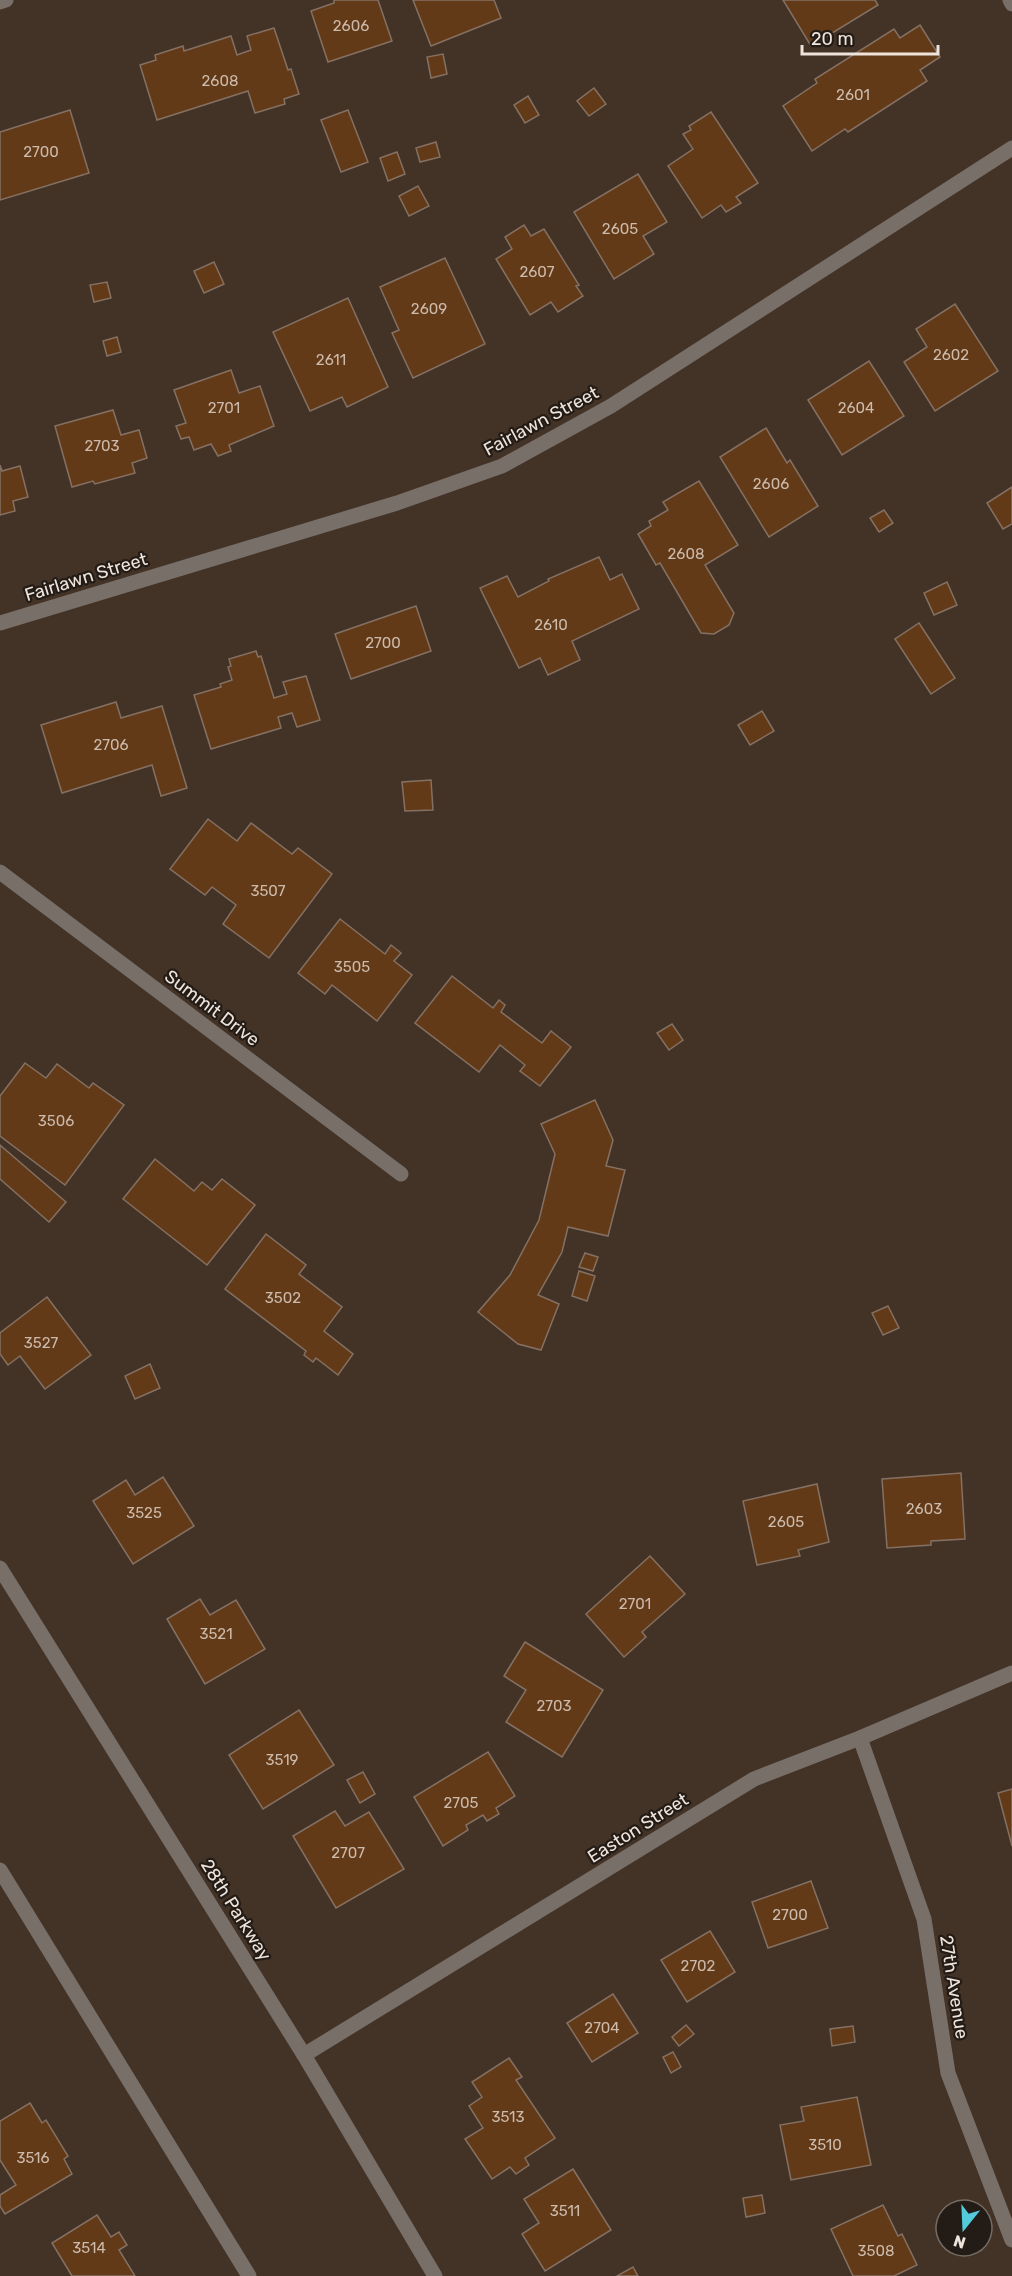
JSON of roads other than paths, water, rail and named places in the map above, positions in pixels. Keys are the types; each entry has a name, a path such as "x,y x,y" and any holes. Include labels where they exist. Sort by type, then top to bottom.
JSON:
{"street":[{"path":"0,2 6,0"},
{"name":"Fairlawn Street","path":"0,623 397,503 502,466 611,406 1012,148"},
{"name":"Summit Drive","path":"0,872 401,1174"},
{"name":"28th Parkway","path":"0,1568 304,2055 435,2276"},
{"name":"Easton Street","path":"304,2055 754,1779 860,1738 1012,1673"},
{"name":"27th Avenue","path":"860,1738 924,1919 948,2073 1012,2240"},
{"path":"0,1870 249,2276"}]}
